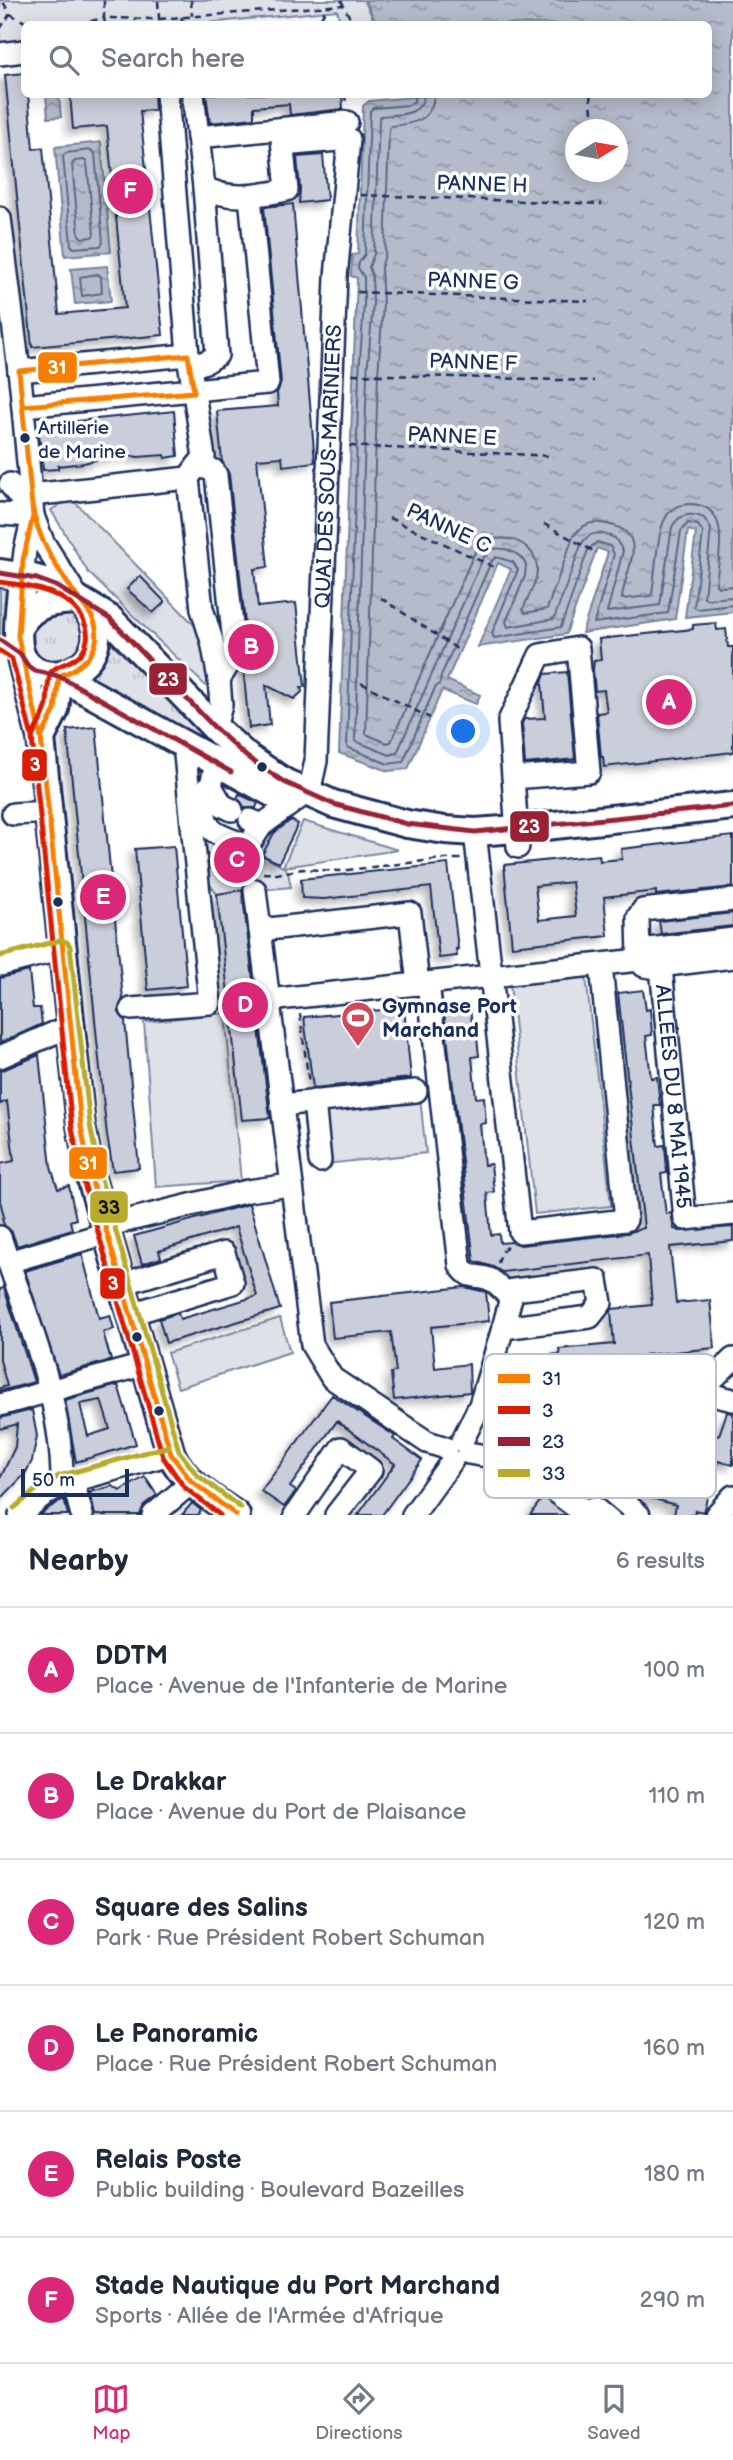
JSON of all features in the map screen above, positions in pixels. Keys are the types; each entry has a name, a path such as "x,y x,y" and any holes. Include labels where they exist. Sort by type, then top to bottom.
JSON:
{"main road":[{"path":"231,1514 191,1483 171,1454 91,1178 81,1126 41,738 13,640 11,575 37,579 56,586 110,619 215,728 247,757 284,782 299,798"},
{"path":"13,640 26,614 40,606 58,601 79,600"},
{"path":"59,676 78,669 85,663 94,647 94,621 79,600"},
{"path":"13,640 35,671 59,676 184,745 214,775 299,798 372,831 406,839 476,846 733,806"},
{"path":"41,738 55,710 59,676"},
{"path":"55,710 90,693"},
{"path":"518,838 733,824"}],"street":[{"path":"0,54 21,51"},
{"path":"167,98 189,361 204,457 193,472 202,609 219,679 220,705 215,728"},
{"path":"19,370 208,361 217,355 204,187 193,98"},
{"name":"QUAI DES SOUS-MARINIERS","path":"283,145 348,131 336,277 316,761 311,784 299,798"},
{"path":"198,138 283,145 287,190 250,196 217,195 204,187"},
{"path":"23,406 268,383 250,196"},
{"path":"0,218 32,506 43,542 79,600"},
{"path":"0,514 213,470 216,475 234,643 232,659 219,679"},
{"path":"10,484 32,506"},
{"path":"11,575 25,551 32,506"},
{"path":"513,778 589,772 578,648 540,655 509,721 513,778 518,838"},
{"path":"131,1009 210,1003 184,745"},
{"path":"214,775 201,792 204,820 212,832 248,846 248,818"},
{"path":"214,775 222,805 248,818 299,798"},
{"path":"13,814 49,812"},
{"path":"476,846 520,1232 626,1220 601,965"},
{"path":"254,881 312,1345 332,1378 427,1442 484,1455"},
{"path":"733,900 643,910 638,917 639,960 644,966 661,967 733,957"},
{"path":"260,930 410,913 423,983 460,1265 471,1277 492,1279 511,1298"},
{"path":"639,960 649,949 733,939"},
{"path":"1,962 62,949"},
{"path":"269,1000 639,960"},
{"name":"ALLÉES DU 8 MAI 1945","path":"661,967 685,1219 733,1214"},
{"path":"0,1057 54,1033 71,1030"},
{"path":"281,1105 313,1092 416,1091"},
{"path":"313,1092 320,1161"},
{"path":"8,1262 106,1230 248,1191 290,1185"},
{"path":"0,1237 29,1321 49,1392 68,1482 82,1515"},
{"path":"122,1284 224,1253 233,1283 131,1314"},
{"path":"495,1354 513,1290 597,1280 601,1303 590,1317 503,1328"},
{"path":"716,1376 733,1359"},
{"path":"0,1405 146,1364"},
{"path":"413,1515 457,1451 484,1392"},
{"path":"295,1515 341,1448 371,1470 336,1515"},
{"path":"20,1515 68,1482 171,1454"},
{"path":"153,1515 191,1483"},
{"path":"716,1515 733,1496"},
{"path":"620,1498 639,1515"}],"path":[{"path":"2,0 10,13 24,21"},
{"path":"104,0 104,19"},
{"path":"158,0 159,19"},
{"path":"191,0 192,16"},
{"path":"341,0 352,21"},
{"path":"94,21 159,19 344,5"},
{"path":"321,18 328,6"},
{"path":"0,29 10,13"},
{"path":"181,17 183,21"},
{"path":"590,98 592,112"},
{"name":"PANNE H","path":"359,195 602,204"},
{"name":"PANNE G","path":"357,292 588,301"},
{"name":"PANNE F","path":"352,374 594,381"},
{"name":"PANNE E","path":"349,446 553,456"},
{"name":"PANNE C","path":"389,518 496,568"},
{"path":"544,524 595,552"},
{"path":"381,598 460,651"},
{"path":"361,683 430,718"},
{"path":"194,857 216,855 254,881 302,869 339,871 442,859 476,846"},
{"path":"298,997 309,1084 313,1092"},
{"path":"492,1279 501,1253 520,1232"}],"green space":[{"path":"0,0 364,0 374,21 340,21 337,10 228,21 21,21 21,42 0,45"},
{"path":"71,498 208,639 213,693 88,572 51,510"},
{"path":"0,573 9,575 4,643 0,640"},
{"path":"68,610 80,621 83,639 72,659 51,664 38,658 30,646 28,639 34,618"},
{"path":"122,630 215,728 203,756 79,687"},
{"path":"303,821 398,850 284,867 288,872 291,887 217,894 206,879 201,829 283,867"},
{"path":"586,976 611,1206 535,1214 510,984"},
{"path":"225,1013 241,1181 156,1187 144,1022"},
{"path":"420,1097 426,1153 326,1164 319,1107"},
{"path":"280,1318 290,1352 178,1388 167,1353"}],"water":[{"path":"365,0 733,0 733,612 685,617 696,532 688,530 675,619 582,633 608,552 597,548 566,634 478,647 511,569 498,563 447,680 480,695 476,704 442,690 408,769 388,771 339,753 357,278 351,276 352,255 358,254 363,106 369,101 402,98 712,98 712,21 376,21"},
{"path":"46,98 59,98 61,117 48,118"},
{"path":"101,142 111,252 65,256 55,147"},
{"path":"107,266 111,301 75,304 71,269"}],"building":[{"path":"21,73 21,98 28,98 33,149 43,148 59,314 125,308 107,126 73,129 70,98 154,98 155,110 140,111 163,335 32,347 5,75"},
{"path":"207,98 342,98 343,109 290,115 289,104 254,107 254,118 210,123"},
{"path":"323,155 327,200 299,203 297,157"},
{"path":"293,204 315,462 283,466 282,457 257,459 268,567 254,569 258,607 296,603 305,687 301,687 302,692 294,699 266,685 270,725 249,728 243,666 247,642 229,474 222,461 217,411 278,406 277,393 281,382 264,207"},
{"path":"174,411 178,456 165,458 165,455 127,455 94,458 95,460 84,463 43,470 38,425"},
{"path":"140,576 165,602 153,613 127,589"},
{"path":"716,623 717,630 726,629 728,647 733,647 733,752 604,767 597,713 607,712 604,690 595,691 593,670 594,661 601,660 599,639 693,629 693,625"},
{"path":"567,672 575,759 525,764 522,723 524,719 545,718 542,683 545,674"},
{"path":"96,727 123,999 118,1011 125,1021 139,1168 113,1171 97,1040 67,730"},
{"path":"239,794 258,803 256,808 245,808 237,798"},
{"path":"291,820 298,824 279,863 262,855 274,833"},
{"path":"733,836 733,887 604,897 608,936 512,946 504,865 599,855 600,861 622,859 621,849","holes":["572,882 576,916 539,920 535,886"]},
{"path":"174,846 187,986 148,990 135,849"},
{"path":"448,864 457,956 439,958 431,887 324,899 302,898 301,879"},
{"path":"242,890 270,1118 242,1120 217,894"},
{"path":"733,913 733,926 661,934 659,921"},
{"path":"29,971 33,1008 40,1008 42,1024 0,1043 0,978"},
{"path":"643,990 646,1010 650,1009 652,1035 646,1036 651,1078 657,1077 660,1105 654,1105 658,1146 665,1145 667,1173 661,1174 666,1214 671,1213 674,1229 680,1231 733,1227 733,1241 670,1247 676,1303 710,1300 715,1348 654,1354 560,1354 559,1349 614,1344 612,1309 652,1305 648,1255 502,1272 474,1261 444,1012 470,1009 473,1030 476,1029 479,1056 472,1057 476,1098 484,1097 486,1123 480,1124 484,1165 491,1164 494,1192 487,1193 491,1235 499,1234 500,1243 512,1242 521,1245 627,1233 644,1228 618,993"},
{"name":"Gymnase Port Marchand","path":"404,1008 411,1078 313,1088 304,1017"},
{"path":"39,1055 51,1167 58,1189 69,1186 76,1219 70,1221 72,1229 17,1246 12,1232 4,1225 0,1200 0,1164 14,1161 7,1101 0,1104 0,1071"},
{"path":"249,1204 280,1309 166,1343 159,1319 178,1313 180,1319 257,1296 236,1227 159,1251 161,1258 142,1264 134,1236"},
{"path":"82,1254 99,1318 110,1315 114,1329 103,1332 111,1360 59,1375 25,1271"},
{"path":"464,1287 486,1292 489,1321 431,1327 435,1368 469,1364 470,1392 394,1400 391,1373 396,1372 391,1332 333,1338 329,1302"},
{"path":"4,1288 34,1382 0,1391 0,1388 7,1386 0,1360 0,1289"},
{"path":"118,1385 136,1444 76,1462 65,1400","holes":["101,1400 110,1429 88,1436 80,1404"]},
{"path":"332,1395 395,1436 393,1439 422,1460 382,1515 358,1515 395,1464 337,1421 290,1487 296,1491 284,1507 261,1491"},
{"path":"32,1410 37,1436 32,1461 25,1474 0,1500 0,1479 15,1447 17,1424 0,1429 0,1418"},
{"path":"727,1412 733,1413 733,1465 718,1461 716,1468 716,1434 719,1435"},
{"path":"145,1477 157,1495 144,1505 140,1515 95,1515 90,1492 113,1486 120,1491"},
{"path":"544,1498 567,1515 530,1515"},
{"path":"651,1498 707,1498 703,1512 695,1510 694,1515 674,1515 676,1505"},
{"path":"64,1499 68,1515 40,1515 49,1508"},
{"path":"192,1503 201,1510 198,1515 182,1515"}],"transit line":[{"name":"31","path":"23,406 194,392 188,355 19,371 33,516 23,560 18,637 41,738 81,1126 91,1178 171,1454 191,1481 236,1515"},
{"name":"31","path":"32,504 38,529 49,553 92,616 97,633 96,642 88,657 75,669 59,676 55,710 41,738 42,746"},
{"name":"23","path":"0,573 37,579 56,586 110,619 215,728 247,757 284,782 333,804 407,824 475,832 733,806"},
{"name":"3","path":"0,582 38,589 62,598 80,615 87,630 86,643 79,656 51,672 46,708 32,738 72,1128 83,1180 163,1457 184,1487 220,1515"},
{"name":"23","path":"0,640 20,654 35,671 59,676 231,772"},
{"name":"3","path":"0,651 12,659 33,741"},
{"name":"33","path":"0,956 61,940 70,946 90,1125 100,1176 179,1451 197,1475 241,1508"},
{"name":"33","path":"14,1508 59,1476 169,1446"}],"place":[{"name":"Stade Nautique du Port Marchand","path":"130,191"},
{"name":"Artillerie de Marine","path":"25,438"},
{"name":"Le Drakkar","path":"251,647"},
{"name":"DDTM","path":"669,702"},
{"name":"Square des Salins","path":"237,860"},
{"name":"Relais Poste","path":"103,897"},
{"name":"Le Panoramic","path":"245,1005"},
{"name":"Gymnase Port Marchand","path":"358,1048"}]}
